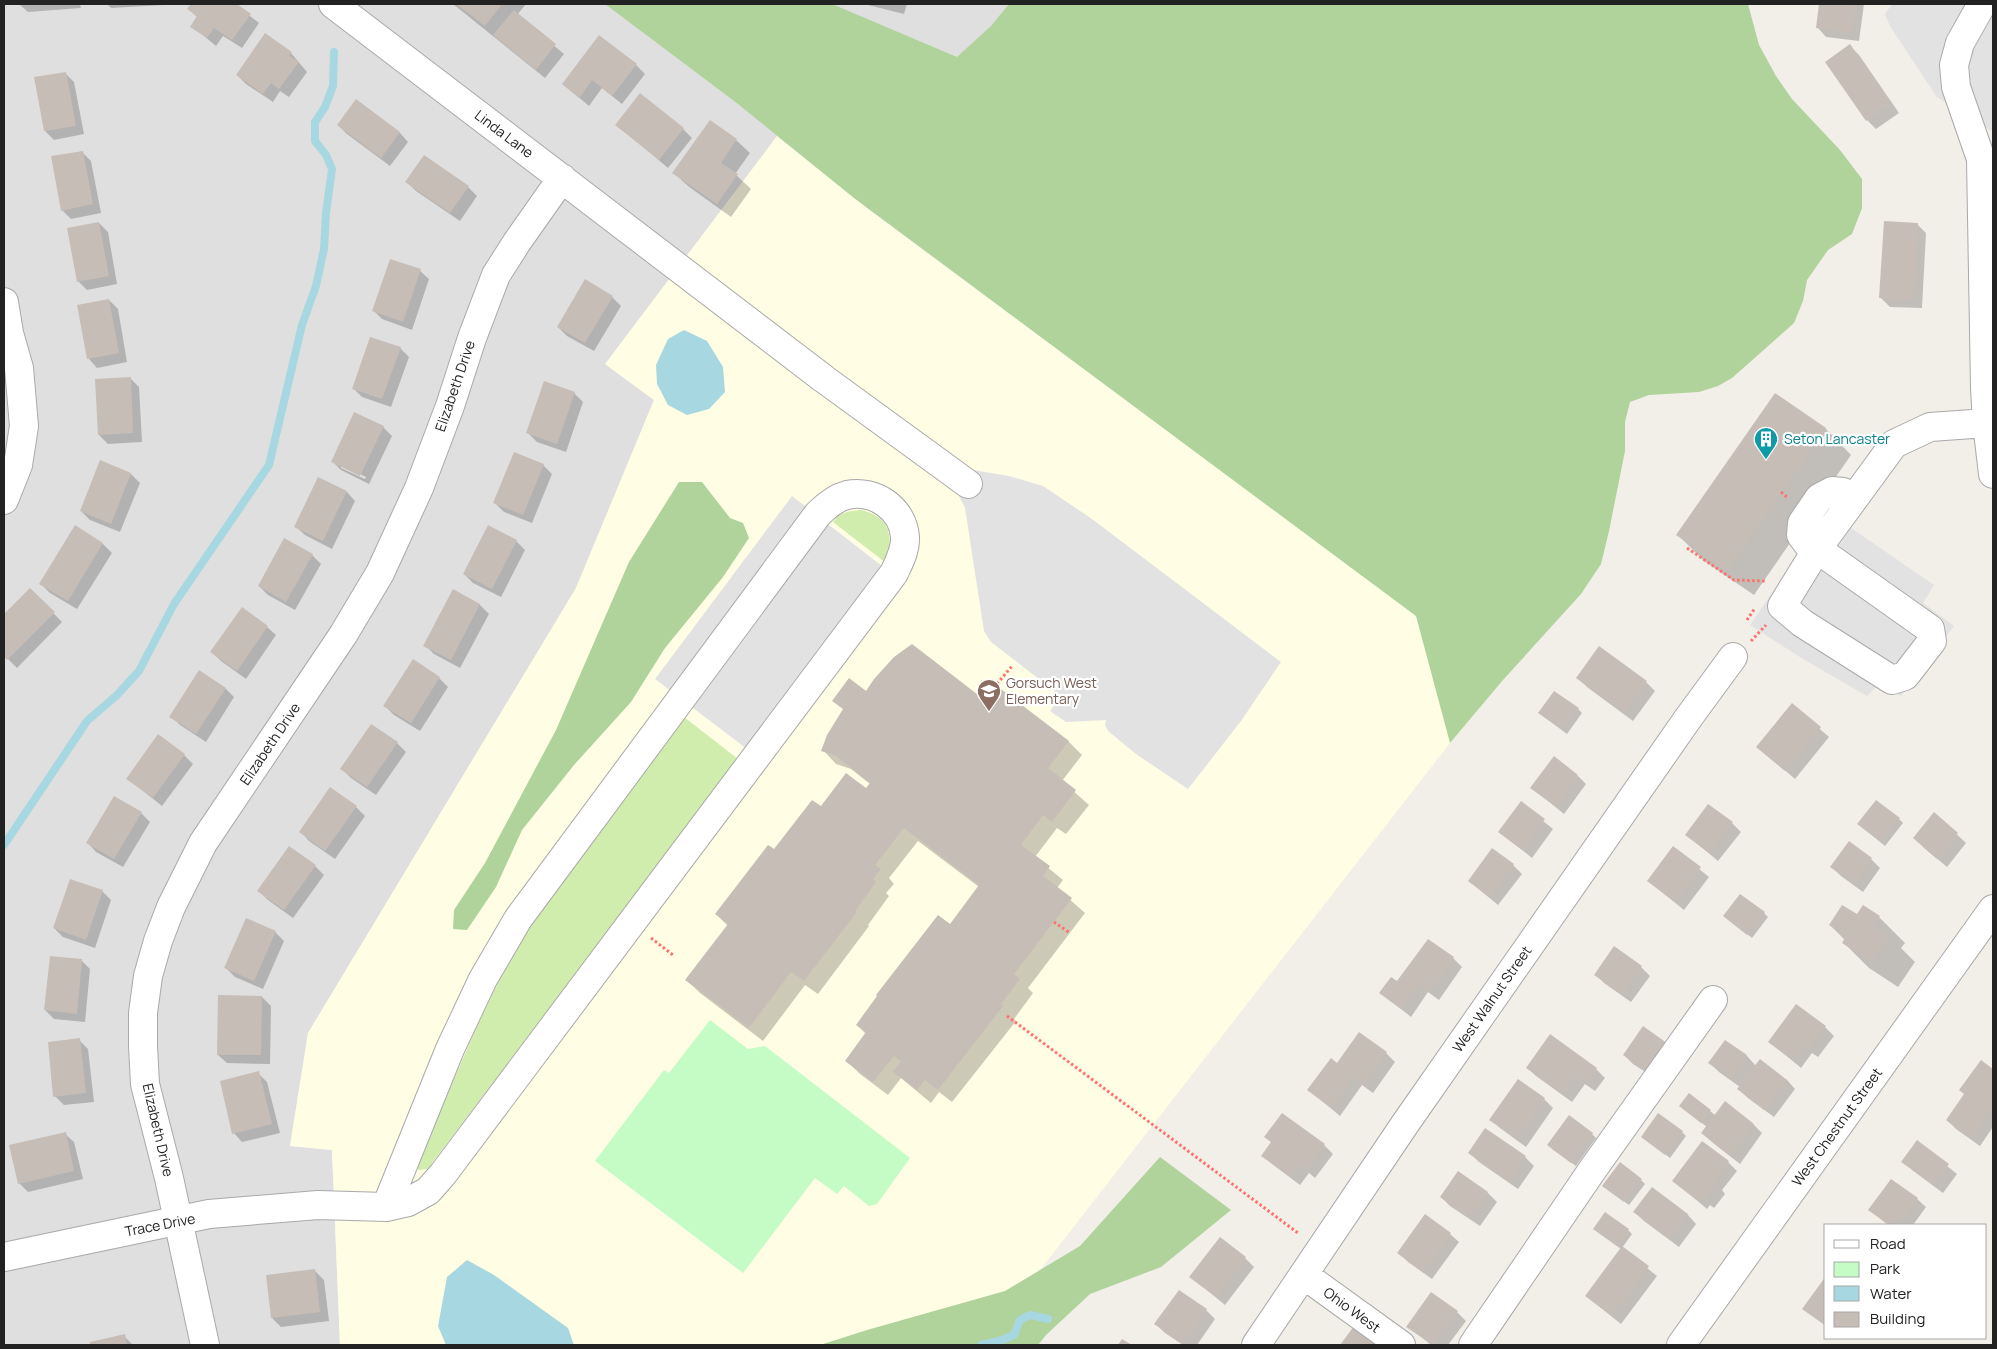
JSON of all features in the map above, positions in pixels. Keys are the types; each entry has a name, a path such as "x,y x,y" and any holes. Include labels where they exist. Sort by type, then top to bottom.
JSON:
{"street":[{"name":"Linda Lane","path":"333,4 824,379 968,484"},
{"path":"1982,4 1960,43 1954,65 1956,87 1987,148 1981,201 1983,328 1986,423 1993,474"},
{"name":"Elizabeth Drive","path":"206,1345 179,1222 145,1084 142,1046 143,1013 148,976 158,941 171,907 203,843 339,642 380,573 419,488 496,275 562,178"},
{"path":"4,302 9,333 20,368 24,426 18,465 4,500"},
{"path":"1817,550 1930,628 1932,642 1905,676 1892,680 1802,623 1787,598 1817,550 1894,444 1930,426 1986,423"},
{"name":"Trace Drive","path":"4,1257 210,1214 318,1205 386,1207 408,1202 428,1191 443,1174 894,573 903,554 905,538 902,523 895,511 886,502 861,495 848,495 836,499 818,514 518,920 483,979 450,1049 386,1207"},
{"name":"West Walnut Street","path":"1256,1345 1502,984 1733,657"},
{"name":"West Chestnut Street","path":"1681,1345 1993,909"},
{"path":"1473,1345 1593,1169 1713,1000"},
{"name":"Ohio West","path":"1304,1275 1401,1345"}],"path":[{"path":"1687,548 1734,580 1775,581 1787,598 1758,634 1733,657"},
{"path":"984,699 1012,664"},
{"path":"1054,922 1070,934"},
{"path":"645,933 673,955"},
{"path":"1007,1016 1298,1233"}],"shaded area":[{"path":"4,4 1009,4 876,215 854,198 605,364 654,400 576,588 308,1033 290,1146 332,1150 340,1345 4,1345"},
{"path":"1892,4 1993,4 1993,132 1937,97 1890,26 1885,14"},
{"name":"Gorsuch West Elementary","path":"777,136 876,215 1503,680 1450,743 1009,1310 890,1345 340,1345 332,1150 290,1146 308,1033 576,588 654,400 605,364"},
{"path":"973,470 1009,476 1043,486 1092,519 1281,662 1241,721 1188,789 1136,754 1108,731 1105,725 1106,720 1066,722 1050,711 1061,696 991,642 984,631 965,508 957,492 968,484"},
{"path":"792,496 905,584 768,765 655,679"},
{"path":"1851,528 1934,585 1923,603 1954,626 1901,696 1879,684 1867,696 1803,659 1750,625 1795,560 1818,574"}],"green space":[{"path":"605,4 832,4 957,57 991,26 1009,4 1748,4 1759,45 1776,76 1792,99 1840,150 1862,179 1862,208 1852,234 1828,250 1807,280 1803,301 1794,323 1732,378 1718,386 1699,392 1649,395 1630,402 1625,422 1625,451 1601,564 1581,594 1503,680 1450,743 1416,616 854,198 738,104"},
{"path":"679,482 702,482 730,518 743,523 749,538 723,577 665,648 631,702 574,765 522,830 496,887 467,930 453,929 454,910 485,863 556,730 629,562"},
{"path":"861,510 879,518 888,530 890,545 886,563 833,522 842,514"},
{"path":"684,717 738,759 428,1169 419,1170 417,1168 418,1162 478,1024 522,934"},
{"path":"710,1020 748,1049 765,1046 910,1158 877,1204 869,1206 844,1186 837,1194 815,1178 743,1273 595,1161 664,1070 669,1073"},
{"path":"1160,1157 1231,1210 1161,1267 1090,1294 1046,1335 1038,1345 820,1345 1005,1291 1080,1246"}],"water":[{"path":"684,330 707,341 723,367 725,392 709,409 687,415 668,405 657,384 656,365 668,339"},
{"path":"467,1260 494,1275 568,1328 574,1345 446,1345 438,1326 447,1277"}],"building":[{"path":"191,4 237,4 251,14 232,40 214,28 207,38 190,27 197,16 187,9"},
{"path":"456,4 502,4 485,26"},
{"path":"1819,4 1855,4 1851,33 1816,28"},
{"path":"514,10 556,44 536,70 493,35"},
{"path":"265,33 292,52 289,56 299,62 279,89 271,83 263,94 236,75"},
{"path":"599,35 637,64 612,96 592,80 579,98 562,84"},
{"path":"1850,44 1891,104 1866,121 1825,62"},
{"path":"66,72 76,126 44,131 34,77"},
{"path":"640,93 684,128 659,160 615,125"},
{"path":"356,99 400,132 381,158 337,125"},
{"path":"710,120 737,139 721,163 738,174 717,204 672,173"},
{"path":"83,151 93,204 61,211 51,156"},
{"path":"424,155 469,186 450,213 405,182"},
{"path":"1884,221 1918,223 1913,300 1879,298"},
{"path":"99,222 109,276 77,282 67,228"},
{"path":"390,259 421,269 403,322 372,311"},
{"path":"585,279 613,296 585,343 557,327"},
{"path":"109,299 119,353 87,359 77,305"},
{"path":"370,337 401,347 382,399 352,389"},
{"path":"131,377 133,433 98,435 95,379"},
{"path":"544,381 575,392 557,444 526,433"},
{"name":"Seton Lancaster","path":"1775,393 1826,428 1727,570 1676,535"},
{"path":"354,412 384,426 360,476 331,462"},
{"path":"514,452 544,464 523,515 493,503"},
{"path":"100,460 131,473 111,524 80,511"},
{"path":"318,477 347,491 323,541 294,527"},
{"path":"75,525 103,543 68,601 39,584"},
{"path":"488,525 517,540 492,589 463,574"},
{"path":"284,538 313,554 286,602 258,586"},
{"path":"30,588 55,612 7,660 4,656 4,614"},
{"path":"453,589 480,604 451,660 423,646"},
{"path":"242,607 268,626 237,671 210,652"},
{"path":"912,644 986,701 997,686 1069,741 1048,768 1076,790 1052,822 1043,815 1021,845 1050,866 1043,876 1072,898 1014,974 1020,979 1001,1004 1003,1006 938,1090 925,1080 917,1090 893,1072 901,1061 894,1056 873,1082 845,1061 866,1032 856,1025 876,995 938,915 950,924 979,885 904,828 875,865 881,869 873,879 876,882 855,911 857,912 804,981 791,972 749,1028 685,980 728,924 715,914 768,845 774,849 812,800 821,806 846,773 866,788 870,783 836,756 821,751 827,735 843,709 832,701 849,678 866,691 894,657"},
{"path":"1599,646 1647,681 1624,713 1576,678"},
{"path":"413,659 440,677 411,723 383,706"},
{"path":"199,670 226,688 196,734 169,717"},
{"path":"1554,691 1579,708 1563,730 1538,713"},
{"path":"1792,703 1821,727 1785,771 1756,747"},
{"path":"371,724 398,742 367,787 340,769"},
{"path":"158,734 185,754 153,798 126,779"},
{"path":"1554,756 1578,775 1555,806 1530,788"},
{"path":"330,787 357,806 325,851 299,832"},
{"path":"114,796 142,812 114,859 86,843"},
{"path":"1876,800 1900,818 1881,842 1857,824"},
{"path":"1521,801 1545,819 1522,850 1498,832"},
{"path":"1708,804 1733,822 1709,853 1685,835"},
{"path":"1934,812 1958,833 1937,859 1913,838"},
{"path":"1849,841 1872,858 1854,884 1830,867"},
{"path":"289,846 316,865 284,910 257,891"},
{"path":"1673,846 1701,867 1675,902 1647,881"},
{"path":"1492,848 1514,864 1489,897 1468,881"},
{"path":"70,879 103,890 86,940 53,928"},
{"path":"1740,894 1765,912 1747,935 1723,916"},
{"path":"1842,905 1857,914 1863,905 1880,916 1874,924 1889,935 1871,962 1842,943 1846,936 1829,925"},
{"path":"246,918 276,931 254,981 224,968"},
{"path":"1428,939 1454,957 1430,992 1419,984 1401,1009 1379,993 1391,977 1397,981"},
{"path":"1614,946 1642,966 1622,994 1594,975"},
{"path":"50,956 82,959 77,1014 44,1010"},
{"path":"218,995 262,996 261,1055 217,1055"},
{"path":"1796,1004 1826,1026 1808,1049 1803,1045 1792,1060 1768,1042"},
{"path":"1643,1026 1671,1046 1651,1074 1623,1055"},
{"path":"1359,1032 1387,1052 1363,1085 1353,1077 1331,1108 1307,1090 1331,1058 1337,1063"},
{"path":"1550,1034 1597,1068 1586,1083 1576,1076 1563,1094 1526,1068"},
{"path":"80,1038 86,1093 53,1097 48,1042"},
{"path":"1725,1040 1747,1055 1731,1079 1708,1063"},
{"path":"1760,1059 1787,1080 1764,1110 1737,1089"},
{"path":"1981,1060 1993,1069 1993,1106 1971,1138 1946,1120 1964,1094 1959,1090"},
{"path":"259,1071 272,1124 232,1134 220,1081"},
{"path":"1518,1079 1545,1098 1517,1139 1489,1120"},
{"path":"1689,1093 1711,1110 1701,1123 1679,1106"},
{"path":"1725,1101 1754,1124 1730,1156 1701,1133"},
{"path":"1282,1113 1325,1144 1306,1170 1299,1165 1291,1177 1261,1156 1271,1142 1264,1137"},
{"path":"1658,1113 1683,1131 1665,1155 1641,1137"},
{"path":"1569,1115 1593,1133 1571,1163 1547,1145"},
{"path":"1485,1128 1526,1156 1508,1181 1468,1153"},
{"path":"66,1132 74,1171 18,1184 9,1145"},
{"path":"1917,1140 1949,1164 1934,1185 1901,1162"},
{"path":"1702,1141 1729,1161 1713,1181 1717,1184 1705,1200 1701,1197 1698,1201 1672,1181"},
{"path":"1620,1162 1642,1179 1624,1202 1602,1186"},
{"path":"1458,1171 1488,1192 1470,1218 1440,1197"},
{"path":"1891,1179 1918,1198 1899,1224 1888,1224 1868,1210"},
{"path":"1652,1187 1688,1214 1670,1239 1633,1212"},
{"path":"1605,1212 1629,1229 1617,1246 1593,1229"},
{"path":"1425,1214 1451,1233 1423,1272 1397,1253"},
{"path":"1220,1237 1246,1257 1216,1297 1189,1277"},
{"path":"1622,1246 1649,1266 1612,1316 1585,1296"},
{"path":"315,1269 320,1312 271,1318 266,1275"},
{"path":"1824,1279 1824,1325 1802,1309"},
{"path":"1179,1290 1207,1309 1183,1344 1154,1324"},
{"path":"1431,1292 1458,1311 1433,1345 1406,1327"},
{"path":"1354,1326 1381,1345 1340,1345"},
{"path":"125,1334 127,1345 90,1345 90,1342"},
{"path":"1122,1339 1132,1345 1118,1345"}],"waterway":[{"path":"4,845 87,721 117,695 139,671 174,604 269,465 302,325 316,286 324,249 326,213 332,169 326,155 315,141 315,122 325,107 333,86 334,52"},
{"path":"981,1345 1014,1335 1020,1320 1030,1315 1048,1319"}],"place":[{"name":"Seton Lancaster","path":"1766,460"},
{"name":"Gorsuch West Elementary","path":"989,712"}]}
